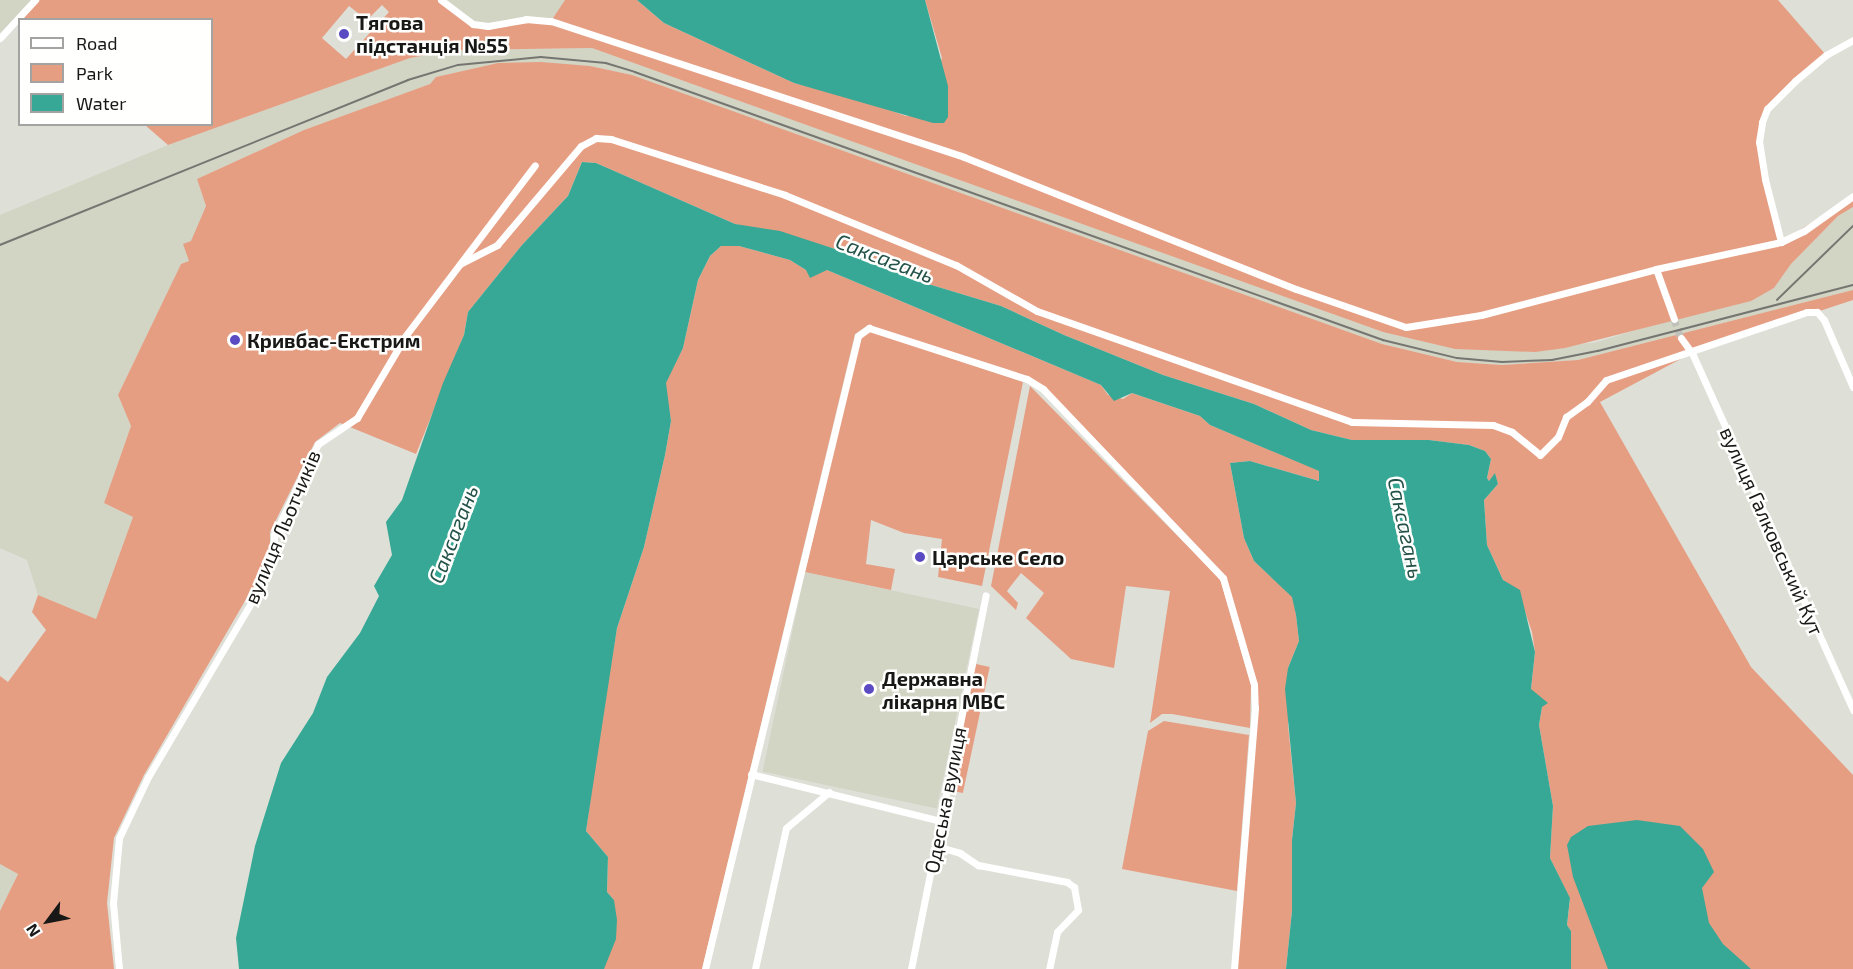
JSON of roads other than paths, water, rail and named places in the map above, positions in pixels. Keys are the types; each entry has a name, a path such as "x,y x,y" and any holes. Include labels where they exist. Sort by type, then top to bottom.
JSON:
{"street":[{"path":"0,38 34,0"},
{"path":"441,0 473,24 488,26 526,19 551,21 964,157 1296,288 1406,327 1481,315 1656,269 1781,242 1804,231 1853,196"},
{"path":"1781,242 1759,142 1762,122 1767,109 1795,81 1827,55 1853,40"},
{"path":"460,264 497,245 581,146 596,138 611,139 785,195 956,266 1037,312 1352,422 1493,425 1512,432 1540,455 1558,437 1566,417 1587,402 1606,380 1692,353 1807,312 1817,312 1824,320 1853,387"},
{"name":"вулиця Льотчиків","path":"119,969 113,903 119,838 147,777 252,601 274,557 274,535 318,444 357,418 406,335 535,165"},
{"path":"1656,269 1674,319"},
{"path":"705,969 858,336 869,328 1027,379 1043,389 1223,578 1254,685 1255,708 1234,969"},
{"name":"вулиця Галковський Кут","path":"1681,338 1692,353 1853,710"},
{"name":"Одеська вулиця","path":"910,969 986,595"},
{"path":"751,774 941,821"},
{"path":"755,969 786,828 829,792"},
{"path":"936,846 960,853 978,866 1067,882 1077,894 1078,910 1057,932 1049,969"}],"water":[{"path":"637,0 925,0 948,86 948,117 944,123 933,123 794,83 664,23"},
{"name":"Саксагань","path":"582,162 596,163 735,224 780,231 887,266 915,280 1001,306 1064,335 1163,375 1254,404 1311,430 1352,440 1429,440 1469,445 1485,451 1491,459 1487,478 1489,481 1495,473 1498,484 1484,500 1487,545 1503,580 1520,590 1535,652 1531,689 1548,703 1542,707 1539,725 1553,806 1550,858 1570,898 1567,925 1571,931 1571,969 1286,969 1292,911 1292,840 1296,803 1285,689 1288,668 1299,641 1292,597 1254,561 1244,538 1230,463 1250,461 1319,481 1319,471 1210,425 1200,416 1132,393 1114,401 1101,385 827,270 810,278 806,270 790,260 739,246 721,246 710,256 698,280 683,348 666,383 671,421 665,455 644,547 617,628 586,831 608,857 607,892 614,900 617,920 616,939 604,969 239,969 236,938 255,846 281,763 313,713 327,677 360,633 379,596 374,586 392,555 386,522 402,500 443,383 464,335 468,312 522,245 568,196"},
{"path":"1637,820 1680,826 1703,849 1714,872 1702,888 1709,923 1723,944 1751,969 1608,969 1573,877 1567,845 1571,837 1588,826"}],"tunnel":[{"path":"1674,319 1681,338"}],"tram line":[{"path":"0,245 408,80 458,65 541,57 606,63 635,72 1383,340 1457,358 1502,362 1552,360 1598,351 1853,285"},
{"path":"1777,300 1853,226"}],"place":[{"name":"Тягова підстанція №55","path":"344,34"},
{"name":"Кривбас-Екстрим","path":"235,340"},
{"name":"Царське Село","path":"920,557"},
{"name":"Державна лікарня МВС","path":"869,689"}]}
